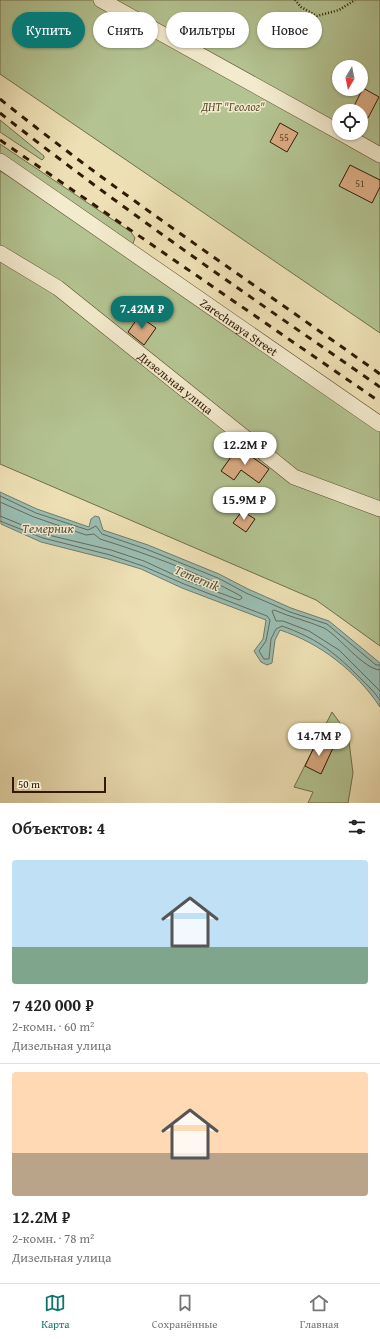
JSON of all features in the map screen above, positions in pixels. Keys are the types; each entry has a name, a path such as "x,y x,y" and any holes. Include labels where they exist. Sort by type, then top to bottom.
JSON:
{"street":[{"path":"101,0 332,129"},
{"path":"353,140 380,155"},
{"name":"Zarechnaya Street","path":"0,161 380,424"},
{"name":"Дизельная улица","path":"0,253 58,288 294,478 380,509"}],"path":[{"path":"295,0 301,7 317,16 339,10 355,0"}],"green space":[{"name":"ДНТ \"Геолог\"","path":"0,0 380,0 380,333 0,74"},
{"path":"0,120 44,156 44,158 42,160 0,132"},
{"path":"0,144 131,232 135,238 132,246 0,159"},
{"path":"0,171 63,207 300,378 380,429 380,646 316,600 0,464"},
{"path":"332,712 348,734 353,773 348,803 308,803 313,792 294,787"}],"water":[{"name":"Темерник","path":"0,492 37,509 89,527 91,519 95,516 99,517 103,530 148,545 219,574 291,608 329,621 380,663 380,707 360,682 336,660 309,642 280,630 275,640 272,663 267,665 261,662 254,651 263,639 266,620 182,588 141,569 41,542 1,524"}],"building":[{"path":"368,91 379,97 368,118 368,104 355,104 359,96 368,96"},
{"path":"280,123 298,133 287,152 270,142"},
{"path":"350,165 380,180 380,187 372,203 339,186"},
{"path":"139,316 156,328 144,345 128,332"},
{"path":"238,447 269,469 259,483 241,470 234,480 221,471"},
{"path":"242,511 255,519 246,532 233,523"},
{"path":"317,741 333,748 321,774 305,766"}],"railway":[{"path":"0,99 93,171 380,374"},
{"path":"0,113 141,219 380,387"},
{"path":"0,140 380,402"}],"water label":[{"name":"Temernik","path":"197,578"}]}
